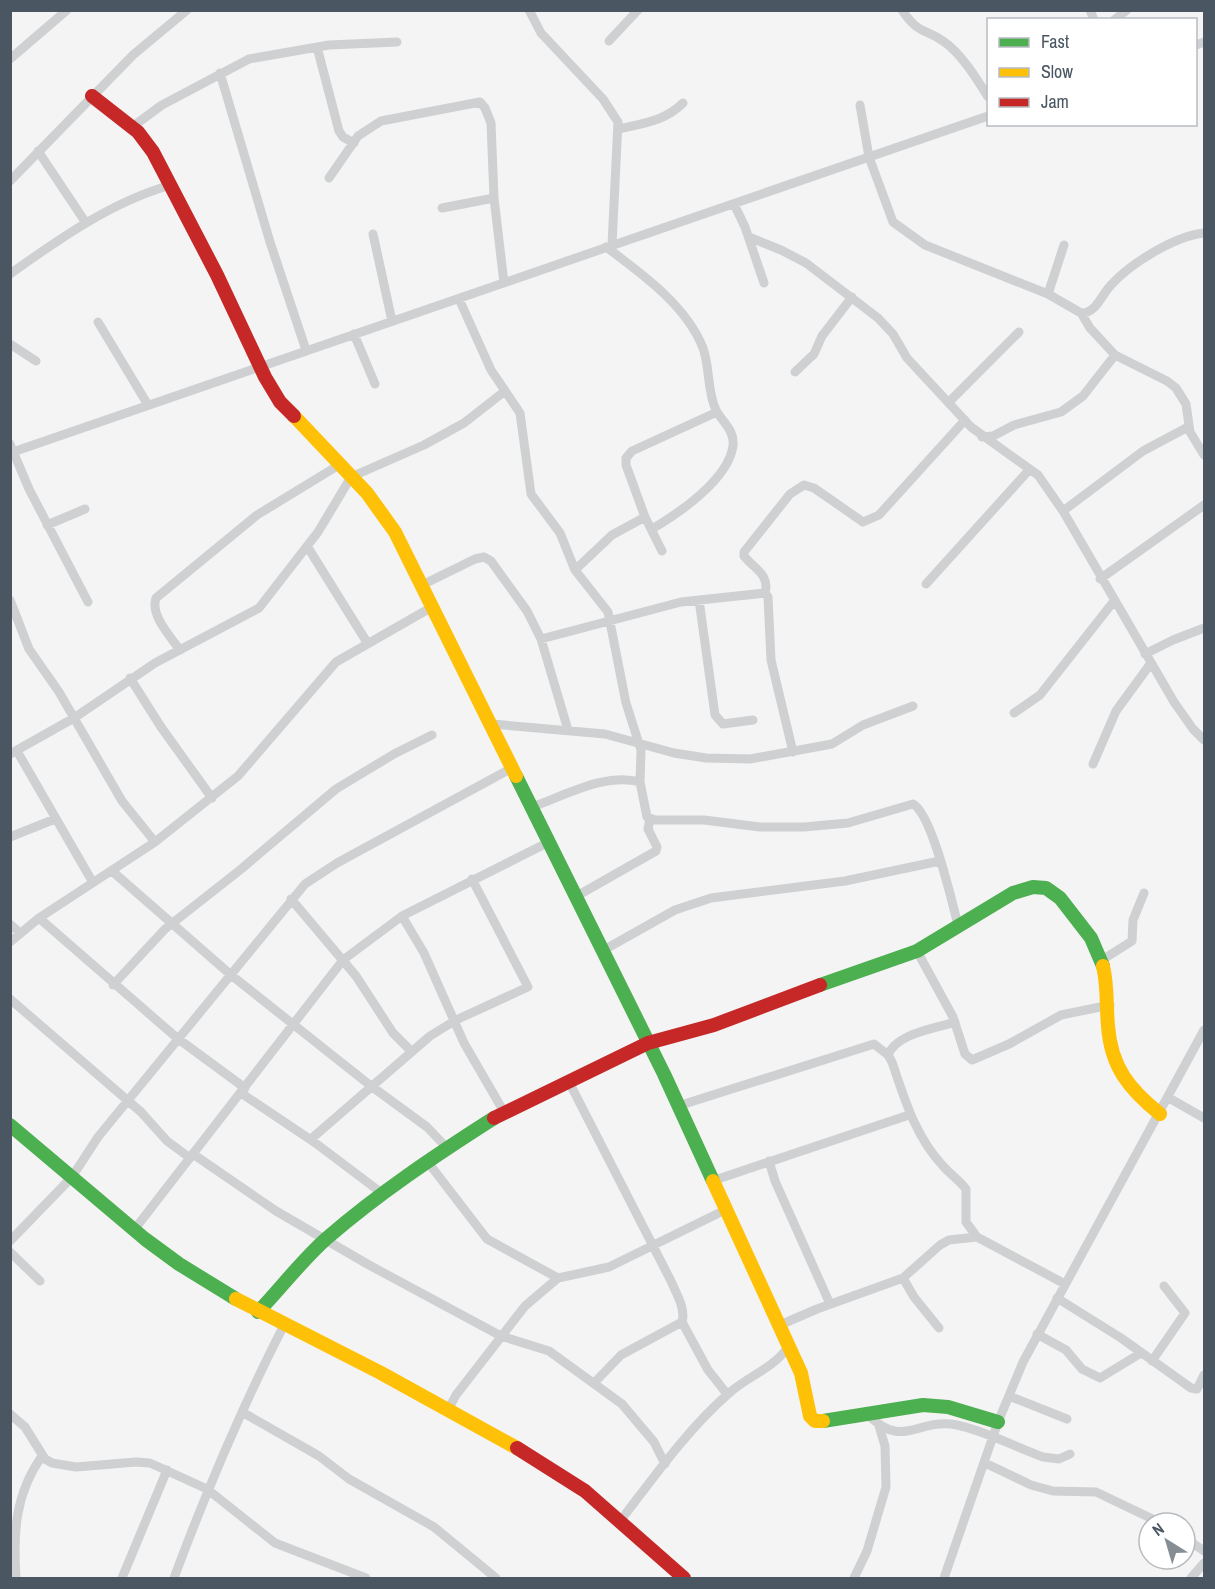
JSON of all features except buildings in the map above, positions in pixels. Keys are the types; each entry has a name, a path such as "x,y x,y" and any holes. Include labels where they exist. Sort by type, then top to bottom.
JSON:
{"street":[{"path":"12,54 67,10"},
{"path":"10,181 38,150 148,41 187,10"},
{"path":"529,10 541,33 603,99 615,116 619,129 609,246"},
{"path":"609,41 638,10"},
{"path":"902,10 924,34 933,36 951,48 987,97"},
{"path":"132,127 162,105 220,73 257,57 317,47 397,42"},
{"path":"317,47 339,131 343,137 354,143"},
{"path":"220,73 270,242 306,350"},
{"path":"92,96 146,141 217,275 259,367 280,402 386,515 424,584 432,607 492,724 648,1043 780,1325 795,1360 810,1416 815,1421 938,1406 998,1422"},
{"path":"329,178 358,136 381,121 480,102 485,108 490,123 494,198 504,283"},
{"path":"619,129 656,121 674,112 683,103"},
{"path":"860,105 869,157 886,210 893,222 905,233 925,245 1048,294 1081,313 1090,328 1114,355 1167,381 1176,388 1186,404 1188,427 1204,455"},
{"path":"88,602 11,449 148,405 987,116"},
{"path":"38,150 86,223"},
{"path":"10,274 86,223 141,196 171,185"},
{"path":"442,208 494,198"},
{"path":"734,204 749,237 764,283"},
{"path":"1081,313 1091,310 1110,285 1167,244 1179,238 1204,233"},
{"path":"373,234 392,321"},
{"path":"749,237 806,263 852,297 893,334 907,358 981,437 1044,482 1185,720 1204,740"},
{"path":"1048,294 1064,244"},
{"path":"609,246 662,292 692,326 704,350 717,412 726,420 733,442 725,463 700,495 652,529"},
{"path":"795,372 814,354 822,336 852,297"},
{"path":"459,299 491,370 520,413 531,494 555,524 575,570 603,603 612,622 626,703 639,743 643,810 650,819 648,829 657,847 656,851 575,897"},
{"path":"98,322 148,405"},
{"path":"949,402 1019,332"},
{"path":"354,334 375,384"},
{"path":"10,344 36,361"},
{"path":"981,437 993,436 1014,425 1061,412 1083,396 1114,355"},
{"path":"92,881 14,753 74,718 130,678 259,608 307,546 351,477 424,445 454,429 505,391"},
{"path":"662,551 645,517 626,465 626,458 632,451 717,412"},
{"path":"793,752 771,660 768,597 765,593 766,579 747,560 744,552 798,487 804,485 814,488 853,518 869,521 879,515 964,420"},
{"path":"1063,511 1120,466 1162,439 1188,427"},
{"path":"180,650 155,613 153,605 156,598 257,515 339,465"},
{"path":"926,584 1029,470"},
{"path":"1101,579 1204,505"},
{"path":"48,525 85,509"},
{"path":"575,570 612,535 645,517"},
{"path":"307,546 368,644"},
{"path":"424,584 474,559 484,557 491,561 527,611 541,639 568,730"},
{"path":"541,639 699,600 765,593"},
{"path":"10,600 29,649 74,718 122,801 155,842"},
{"path":"699,600 715,715 723,724 753,720"},
{"path":"1014,713 1041,695 1114,601"},
{"path":"10,942 39,918 92,881 112,871 155,842 238,776 331,666 432,607"},
{"path":"1093,764 1116,711 1148,659 1173,640 1204,628"},
{"path":"130,678 161,727 212,798"},
{"path":"492,724 605,734 674,753 716,759 750,759 832,744 863,725 913,706"},
{"path":"113,985 171,924 240,870 336,789 394,754 432,735"},
{"path":"10,1241 72,1178 98,1137 291,899 320,873 512,768"},
{"path":"532,807 606,782 628,779 640,782"},
{"path":"650,819 704,819 760,827 804,827 848,823 913,804 918,809 937,848 958,925"},
{"path":"10,837 55,819"},
{"path":"134,1230 343,960 402,916 549,842"},
{"path":"602,951 675,910 711,898 845,881 935,862 940,863"},
{"path":"112,871 231,975 371,1086 427,1126 447,1148"},
{"path":"311,1139 371,1086 385,1077 410,1050 456,1020 528,987 472,879"},
{"path":"258,1312 325,1240 427,1161 504,1112 648,1043 714,1025 762,1005 917,951 1013,893 1033,887 1046,888 1072,911 1102,960 1110,1005 1110,1039 1113,1057 1122,1077 1146,1105 1160,1114"},
{"path":"1102,960 1132,941 1133,920 1144,893"},
{"path":"291,899 356,976 393,1033 410,1050"},
{"path":"402,916 419,943 456,1020 464,1043 504,1112"},
{"path":"39,918 113,985 243,1091 383,1194"},
{"path":"10,924 20,933"},
{"path":"917,951 955,1022 965,1054 970,1059 977,1059 1061,1015 1110,1005"},
{"path":"10,999 127,1102 144,1114 175,1148 192,1156 325,1240 501,1336 549,1351 622,1404 654,1442 665,1464"},
{"path":"888,1055 894,1045 904,1038 955,1022"},
{"path":"944,1578 998,1422 1037,1334 1204,1033"},
{"path":"678,1106 869,1044 879,1046 888,1055 909,1115 932,1154 966,1189 965,1216 968,1227 977,1237 1065,1284"},
{"path":"568,1082 653,1245 681,1303 684,1316 682,1322 621,1355 595,1383"},
{"path":"1169,1098 1204,1118"},
{"path":"712,1181 909,1115"},
{"path":"10,1125 134,1230 179,1264 258,1312 505,1441 585,1491 621,1520 684,1578"},
{"path":"427,1161 488,1239 558,1278"},
{"path":"769,1161 775,1181 830,1304"},
{"path":"448,1410 456,1395 525,1306 558,1278 598,1270 725,1210"},
{"path":"960,1238 968,1227"},
{"path":"780,1325 903,1278 940,1245 960,1238 977,1237"},
{"path":"10,1252 40,1281"},
{"path":"903,1278 914,1297 939,1328"},
{"path":"1152,1361 1185,1313 1164,1286"},
{"path":"1057,1298 1194,1390 1204,1375"},
{"path":"682,1322 708,1370 727,1394"},
{"path":"174,1578 207,1489 284,1325"},
{"path":"1037,1334 1066,1350 1082,1369 1100,1378 1141,1353"},
{"path":"621,1520 675,1452 727,1394 778,1361 789,1346"},
{"path":"778,1361 795,1360"},
{"path":"1009,1396 1067,1419"},
{"path":"242,1412 319,1456 349,1479 434,1527 496,1578"},
{"path":"10,1414 25,1427 42,1456 52,1463 76,1467 136,1462 166,1470 207,1489 275,1543 366,1578"},
{"path":"867,1414 879,1426 894,1433 953,1424 1043,1457 1059,1459 1070,1454"},
{"path":"854,1578 867,1551 874,1524 884,1500 885,1446 879,1426"},
{"path":"885,1446 894,1433"},
{"path":"654,1442 675,1452"},
{"path":"16,1578 14,1528 18,1505 26,1483 42,1456"},
{"path":"985,1463 1042,1488 1096,1492 1137,1512"},
{"path":"122,1578 166,1470"},
{"path":"1191,1578 1204,1563"}],"traffic: fast":[{"path":"516,776 664,1074 713,1181"},
{"path":"820,985 917,951 1013,893 1033,887 1046,888 1060,898 1091,938 1103,966"},
{"path":"258,1312 309,1255 347,1221 408,1175 494,1118"},
{"path":"10,1125 145,1239 179,1264 236,1299"},
{"path":"823,1421 923,1405 948,1407 998,1422"}],"traffic: slow":[{"path":"294,416 367,493 395,532 516,776"},
{"path":"1103,966 1108,1026 1113,1054 1123,1076 1160,1114"},
{"path":"713,1181 801,1373 810,1416 815,1421 823,1421"},
{"path":"236,1299 381,1373 517,1448"}],"traffic: jam":[{"path":"92,96 138,132 153,152 217,275 265,377 280,402 294,416"},
{"path":"494,1118 648,1043 714,1025 820,985"},
{"path":"517,1448 585,1491 684,1578"}]}
